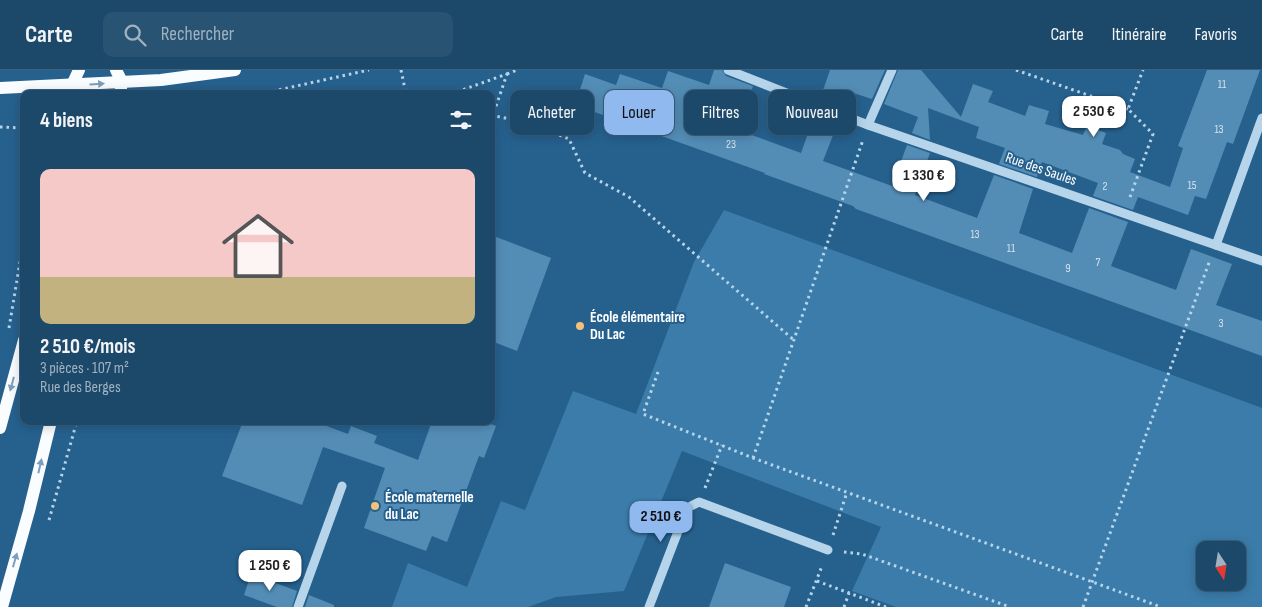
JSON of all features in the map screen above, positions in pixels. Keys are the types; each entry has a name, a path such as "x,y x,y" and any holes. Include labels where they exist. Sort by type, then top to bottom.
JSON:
{"main road":[{"path":"71,89 79,70"},
{"path":"116,70 121,88"},
{"path":"0,88 121,88 161,80 234,70"},
{"path":"0,428 20,355"},
{"path":"2,607 29,511 50,425"}],"street":[{"name":"Rue des Saules","path":"728,70 868,125 1262,261"},
{"path":"868,125 892,70"},
{"path":"1216,245 1262,118"},
{"path":"298,607 342,486"},
{"path":"649,607 687,508 699,502 828,550"}],"path":[{"path":"278,90 369,70"},
{"path":"401,70 405,90"},
{"path":"462,90 517,70"},
{"path":"1016,70 1128,109 1153,134 1124,212"},
{"path":"1128,109 1143,70"},
{"path":"495,107 507,74"},
{"path":"495,116 532,124 569,139 585,173 629,197 795,341"},
{"path":"753,458 795,341 868,125"},
{"path":"1,128 20,128"},
{"path":"1083,607 1216,245"},
{"path":"8,336 20,262"},
{"path":"658,372 643,414 753,458 1160,607"},
{"path":"48,523 76,425"},
{"path":"699,502 722,446"},
{"path":"806,607 828,550 847,492"},
{"path":"828,550 862,554 1010,607"},
{"path":"816,581 886,607"},
{"path":"844,607 849,593"}],"shaded area":[{"path":"724,210 1262,408 1262,607 896,607 852,591 881,527 682,451 624,591 556,597 528,607 392,607 408,563 467,587 501,501 525,510 573,391 636,414 694,262"}],"building":[{"path":"714,70 722,70 726,76 753,86 752,90 684,90 684,135 752,135 801,153 807,135 833,135 823,161 892,186 907,145 930,153 915,195 977,218 994,175 1033,189 1019,233 1072,253 1089,208 1128,222 1111,266 1176,290 1191,249 1232,264 1216,305 1262,321 1262,356 856,209 853,206 659,135 674,135 674,90 604,90 604,115 594,112 594,90 580,90 585,74 616,85 620,74 662,88 668,71 709,85"},
{"path":"830,70 885,70 872,99 856,94 856,90 823,90"},
{"path":"898,70 921,70 961,117 973,84 993,91 988,102 1025,116 1029,105 1049,111 1045,124 1083,135 1087,126 1106,133 1102,144 1120,150 1123,154 1135,159 1130,172 1170,187 1183,148 1178,146 1207,70 1260,70 1233,144 1227,142 1206,199 1195,196 1188,215 1138,197 1133,210 1093,196 1098,183 1042,162 1037,177 999,164 1005,148 976,138 979,127 928,108 930,140 912,133 918,117 884,104"},
{"path":"495,237 551,258 517,351 495,343"},
{"path":"241,425 324,425 348,434 351,426 377,436 374,443 418,460 431,425 496,426 484,458 479,456 447,542 432,536 426,551 364,528 385,468 323,447 302,505 222,476"},
{"path":"725,563 791,587 784,607 709,607"},
{"path":"251,574 297,591 292,607 277,607 244,595"},
{"path":"309,595 334,605 334,607 305,607"}],"place":[{"name":"École élémentaire Du Lac","path":"580,326"},
{"name":"École maternelle du Lac","path":"375,506"}]}
